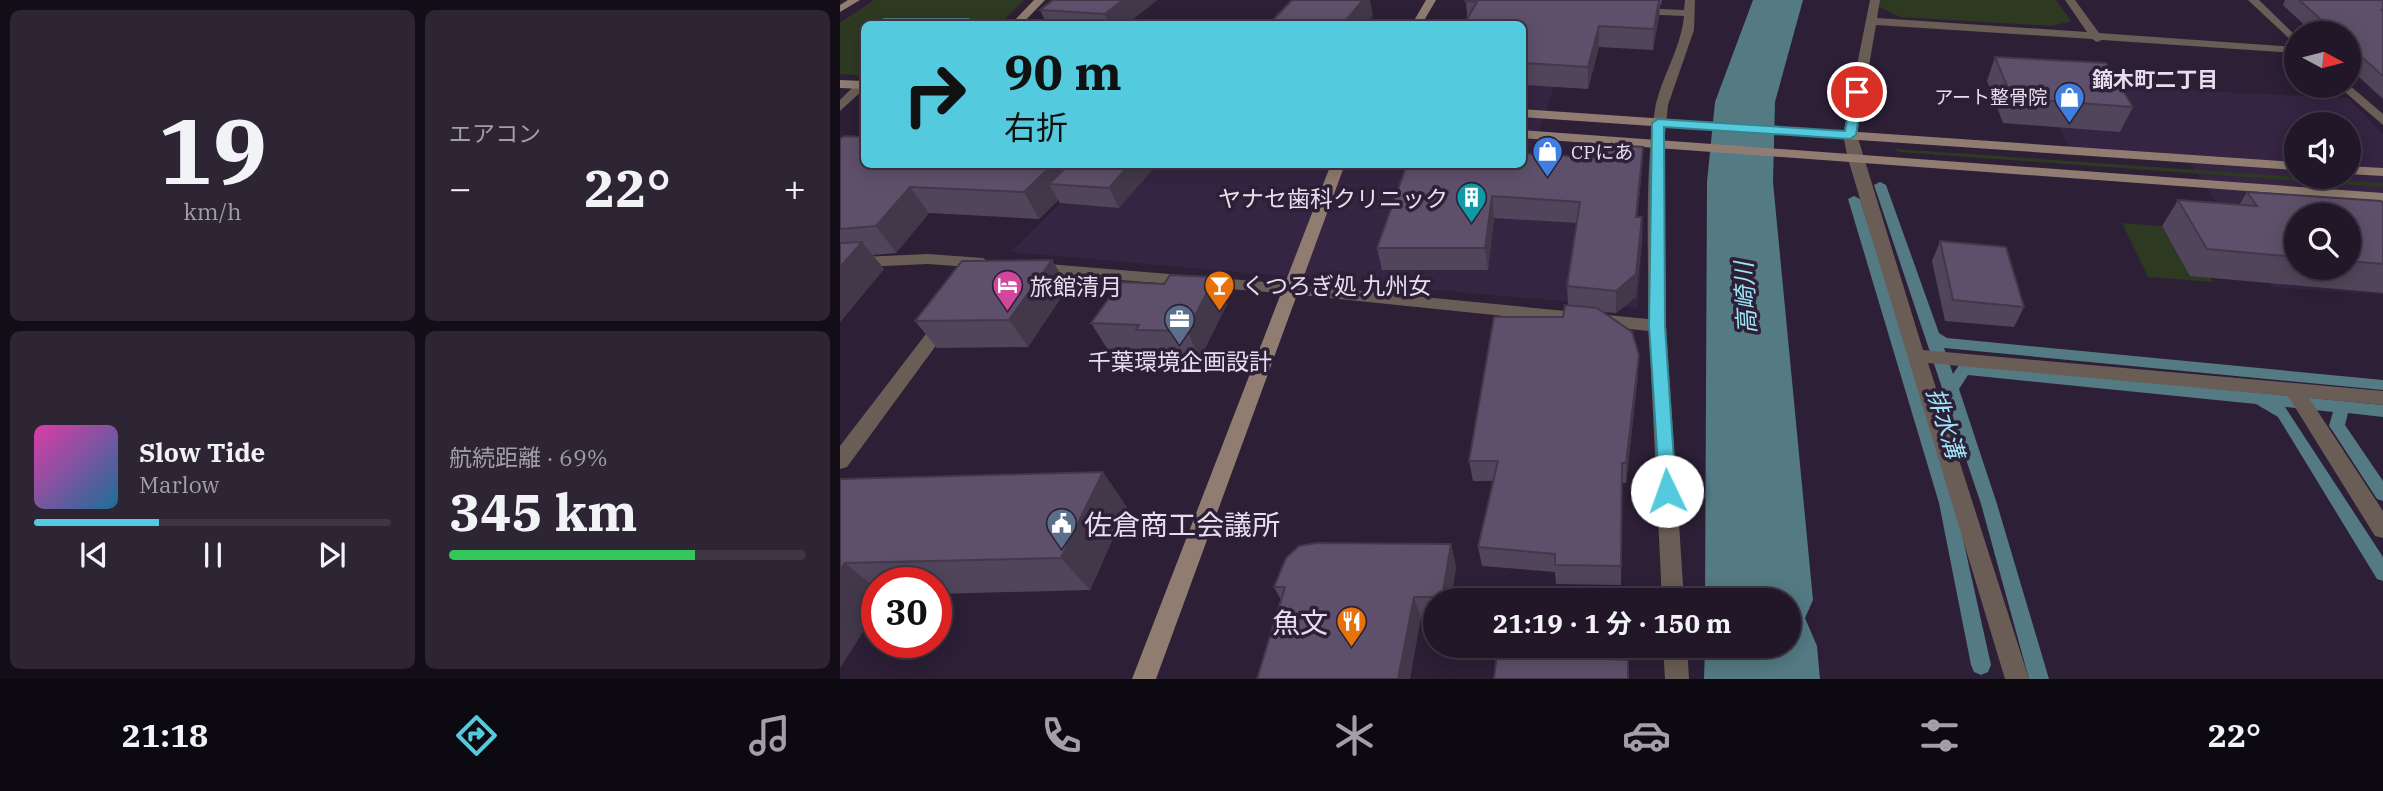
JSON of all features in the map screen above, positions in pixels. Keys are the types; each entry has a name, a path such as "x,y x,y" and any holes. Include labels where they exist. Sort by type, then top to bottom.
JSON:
{"street":[{"path":"840,9 855,0"},
{"path":"1019,21 1040,0"},
{"path":"1420,21 1431,0"},
{"path":"1875,0 1850,135 1855,159 1919,356 2018,679"},
{"path":"2070,0 2097,39"},
{"path":"2253,0 2284,30"},
{"path":"1622,10 1690,7 1679,65 1658,123 1657,145 1657,326 1672,588"},
{"path":"1870,21 2097,39 2284,49"},
{"path":"840,84 861,85"},
{"path":"840,107 861,87"},
{"path":"2357,98 2383,121"},
{"path":"1526,113 2284,165"},
{"path":"1526,134 2383,197"},
{"path":"1144,679 1336,168"},
{"path":"2361,171 2383,172"},
{"path":"840,263 928,258 1290,289 1657,326"},
{"path":"971,286 1001,265"},
{"path":"840,461 955,307"},
{"path":"1919,356 2383,398"},
{"path":"2294,391 2383,529"},
{"path":"1676,658 1677,679"}],"shaded area":[{"path":"874,0 1024,0 1003,21 861,21 861,76 840,74 840,23"},
{"path":"1881,0 2056,0 2071,21 2052,26 1900,17 1875,5"},
{"path":"1527,10 1568,43 1531,157 1588,217 1644,222 1638,308 1011,252 1095,168 1526,168 1526,21 1523,21"},
{"path":"884,18 970,18 966,21 880,21"},
{"path":"2039,83 2284,95 2284,98 2348,98 2383,134 2383,295 2272,287 2186,156 2069,148"},
{"path":"1895,150 2284,176 2284,180 1899,152"},
{"path":"2361,181 2383,183 2383,187 2361,185"},
{"path":"2122,223 2162,226 2170,240 2189,241 2213,282 2148,277"}],"building":[{"path":"1053,0 1123,0 1105,14 1040,10"},
{"path":"1292,0 1363,0 1346,21 1272,21"},
{"path":"1659,0 1654,29 1599,26 1588,67 1526,63 1526,21 1466,21 1477,2 1465,1"},
{"path":"2299,0 2383,0 2383,76 2361,57 2361,21 2323,21"},
{"path":"1995,57 2106,63 2133,107 2012,98"},
{"path":"844,136 861,137 861,168 1049,168 1024,192 910,187 876,226 840,229 840,139"},
{"path":"1602,144 1643,147 1636,217 1642,217 1636,274 1616,291 1567,286 1580,202 1492,196 1485,248 1377,248 1406,168 1526,168 1526,153 1599,158"},
{"path":"1065,168 1126,168 1109,188 1049,184"},
{"path":"2247,192 2381,201 2383,264 2361,262 2361,203 2284,203 2284,256 2207,249 2178,200 2257,206"},
{"path":"1940,241 2006,247 2024,307 1953,300"},
{"path":"862,242 840,267 840,243"},
{"path":"1052,260 1009,320 915,321 962,261"},
{"path":"1170,275 1215,277 1187,331 1136,330 1139,325 1091,323 1121,282 1164,284"},
{"path":"1565,305 1597,308 1632,332 1639,355 1626,463 1622,463 1621,566 1555,565 1555,554 1478,547 1498,461 1469,461 1494,317 1563,317"},
{"path":"1103,472 1061,558 845,563 840,570 840,479"},
{"name":"魚文","path":"1317,543 1451,544 1444,588 1423,588 1423,597 1414,597 1398,679 1257,679 1285,587 1274,587 1286,558 1299,546"},
{"path":"1497,658 1628,660 1628,679 1494,679"}],"waterway":[{"name":"高崎川","path":"1758,588 1740,182 1745,102 1778,0"},
{"name":"排水溝","path":"1880,185 1951,389"},
{"name":"排水溝","path":"1854,199 1947,503 1981,665"},
{"name":"排水溝","path":"1934,337 1944,343 2383,385"},
{"name":"排水溝","path":"1951,389 1964,369 2259,399 2283,413 2383,573"},
{"name":"排水溝","path":"1951,389 1989,504 2039,679"},
{"name":"排水溝","path":"2262,399 2383,411"},
{"name":"排水溝","path":"2342,407 2337,426 2383,494"},
{"name":"高崎川","path":"1761,658 1762,679"}],"place":[{"name":"アート整骨院","path":"2070,124"},
{"name":"CPにあ","path":"1548,179"},
{"name":"ヤナセ歯科クリニック","path":"1471,225"},
{"name":"くつろぎ処 九州女","path":"1219,312"},
{"name":"旅館清月","path":"1007,313"},
{"name":"千葉環境企画設計","path":"1180,347"},
{"name":"佐倉商工会議所","path":"1061,551"},
{"name":"魚文","path":"1351,649"}],"district":[{"name":"鏑木町二丁目","path":"2155,79"}],"route":[{"path":"1667,491 1657,326 1658,123 1850,135 1855,118 1857,92"}]}
